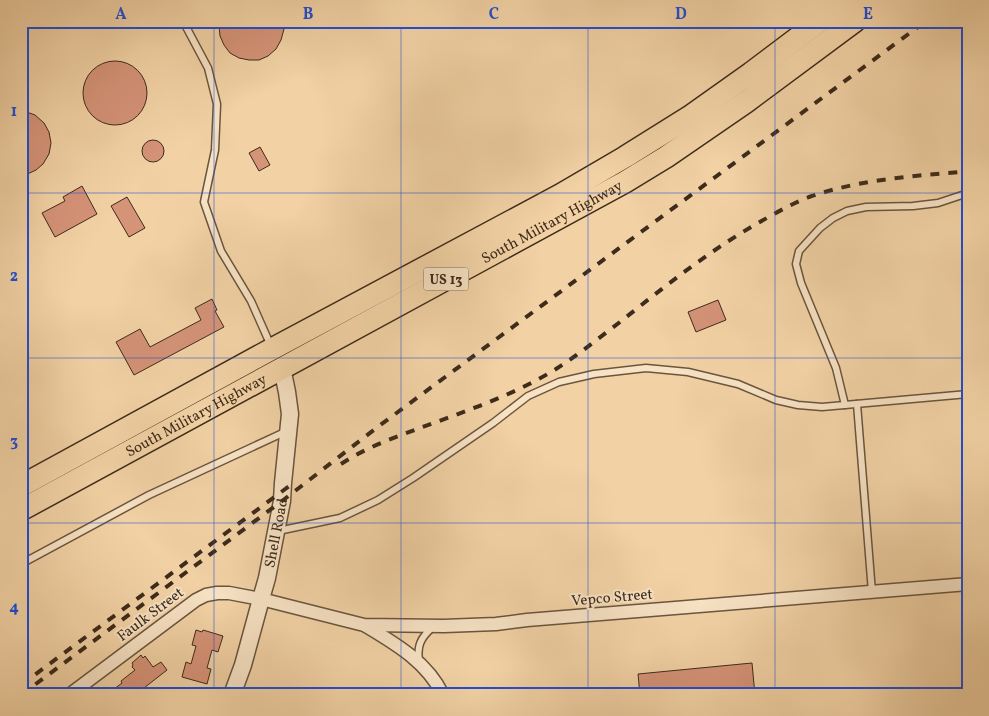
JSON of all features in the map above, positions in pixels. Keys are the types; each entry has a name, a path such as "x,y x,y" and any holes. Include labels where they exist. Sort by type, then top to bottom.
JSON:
{"main road":[{"name":"South Military Highway","path":"21,510 625,157 697,111 820,21"},
{"name":"South Military Highway","path":"21,486 277,359 633,177 666,157 746,102 855,21"}],"street":[{"name":"Shell Road","path":"232,695 261,599 282,501 290,414 288,399 277,359"},
{"name":"Vepco Street","path":"261,599 364,625 435,626 496,624 968,584"},
{"name":"Faulk Street","path":"69,695 196,600 206,595 217,593 261,599"},
{"path":"364,625 409,654 439,686 443,695"}],"lane":[{"path":"183,21 208,68 217,104 215,150 204,202 221,251 252,301 277,359"},
{"path":"845,405 836,368 801,283 796,264 800,251 820,228 833,218 847,211 866,207 913,206 938,203 968,193"},
{"path":"276,532 340,518 378,500 413,478 528,396 559,382 594,374 646,368 688,372 738,384 776,400 798,405 822,407 968,394"},
{"path":"857,404 872,592"},
{"path":"21,564 149,496 288,430"},
{"path":"419,663 417,650 427,632 435,626"}],"building":[{"path":"220,21 282,21 284,29 276,49 268,56 259,60 249,60 239,58 230,53 224,45 220,36"},
{"path":"115,61 127,63 138,70 145,81 147,93 145,105 138,116 127,123 115,125 103,123 92,116 85,105 83,93 85,81 92,70 103,63"},
{"path":"21,110 35,115 44,123 49,132 51,143 49,154 43,164 36,170 21,177"},
{"path":"153,140 161,143 164,151 161,159 153,162 145,159 142,151 145,143"},
{"path":"260,147 270,165 259,171 249,153"},
{"path":"82,186 97,214 55,237 42,213 65,201 63,197"},
{"path":"127,197 145,228 129,237 111,206"},
{"path":"212,299 217,310 215,311 224,327 134,375 116,342 140,329 150,347 201,320 195,308"},
{"path":"718,300 726,320 696,332 688,312"},
{"path":"196,630 202,632 203,630 223,636 218,652 212,650 207,668 211,669 207,684 182,677 186,662 191,664 196,646 192,645"},
{"path":"141,655 143,658 145,656 153,667 161,662 167,670 135,695 106,695 135,670 132,667 132,663"},
{"path":"752,663 755,695 640,695 638,674"}],"railway":[{"path":"21,695 282,501 379,426 926,21"},
{"path":"341,464 379,444 490,402 524,387 556,369 704,257 770,216 796,203 846,186 904,177 962,172"},
{"path":"21,685 292,484"}]}
